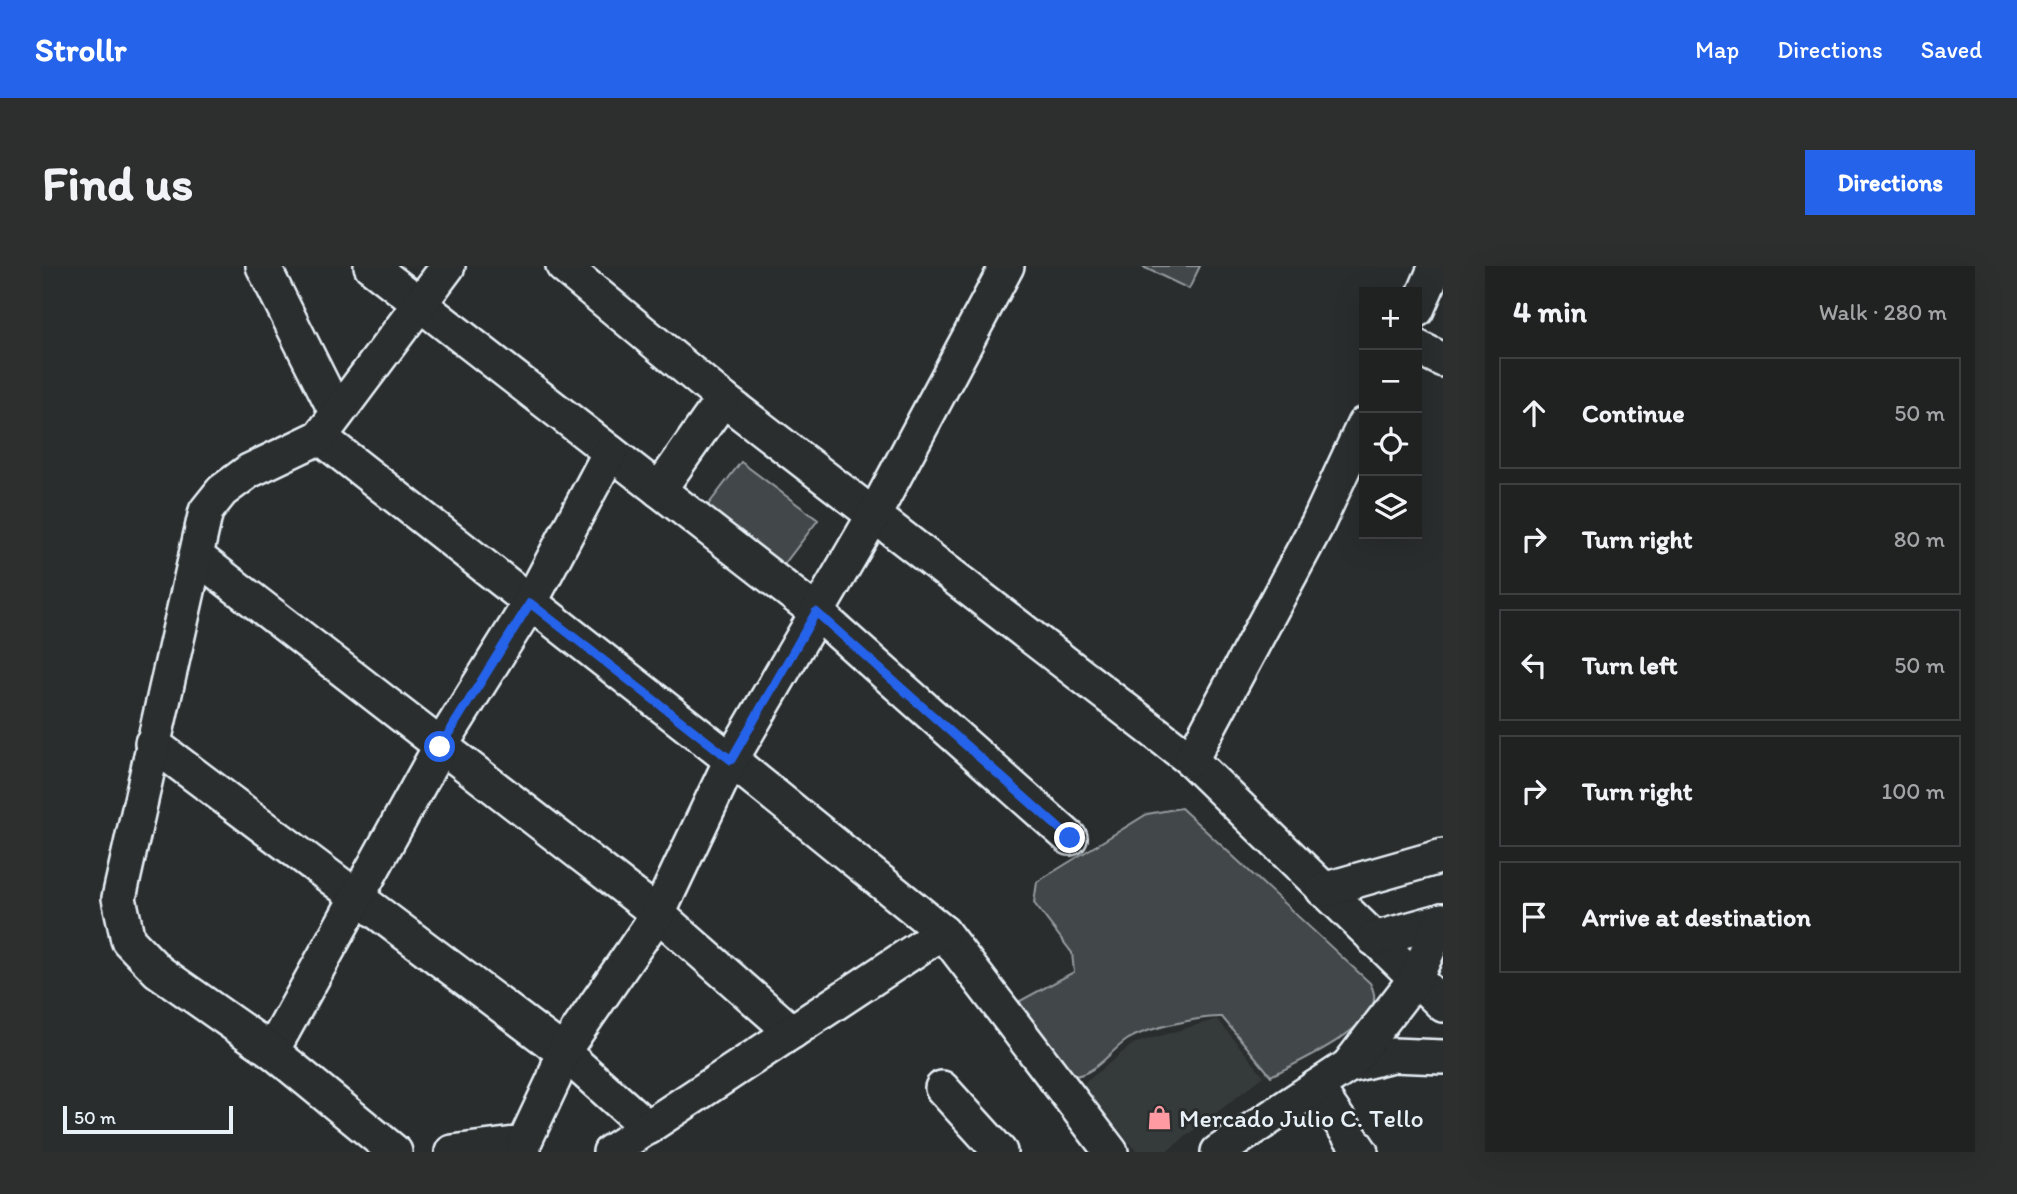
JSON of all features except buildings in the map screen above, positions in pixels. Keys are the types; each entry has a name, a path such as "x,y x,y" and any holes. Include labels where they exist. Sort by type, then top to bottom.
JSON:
{"street":[{"path":"263,266 329,426 530,603 731,760 943,932 1111,1152"},
{"path":"371,266 816,612 1070,838"},
{"path":"396,1152 272,1051 158,971 128,940 119,898 206,511 222,491 248,471 329,426 448,266"},
{"path":"452,1152 524,1148 563,1052 657,914 731,760 874,515 1007,266"},
{"path":"1422,298 1436,266"},
{"path":"572,270 723,399 1191,760 1443,1005"},
{"path":"1422,350 1443,360"},
{"path":"659,490 723,399"},
{"path":"1191,760 1318,523 1359,435"},
{"path":"272,1051 440,747 530,603 610,452"},
{"path":"196,556 657,914 792,1032"},
{"path":"152,743 563,1052 648,1128"},
{"path":"1323,890 1443,856"},
{"path":"1374,939 1443,920"},
{"path":"1218,1152 1348,1066 1415,979 1443,920"},
{"path":"610,1152 943,932"},
{"path":"1348,1066 1392,1055 1443,1057"},
{"path":"1316,1087 1361,1152"},
{"path":"942,1088 1000,1152"}],"shaded area":[{"path":"1141,266 1200,266 1189,289"},
{"path":"741,462 818,520 782,567 705,509"},
{"path":"1181,808 1370,983 1374,997 1370,1010 1361,1022 1332,1044 1271,1076 1222,1017 1173,1024 1135,1036 1088,1072 1073,1076 1022,1012 1020,1001 1074,972 1072,953 1034,903 1037,882 1147,814"},
{"name":"Mercado Julio C. Tello","path":"1217,1019 1264,1076 1166,1152 1137,1152 1082,1085 1133,1044"}],"place":[{"name":"Mercado Julio C. Tello","path":"1159,1118"}],"route":[{"path":"440,747 530,603 731,760 816,612 1070,838"}]}
